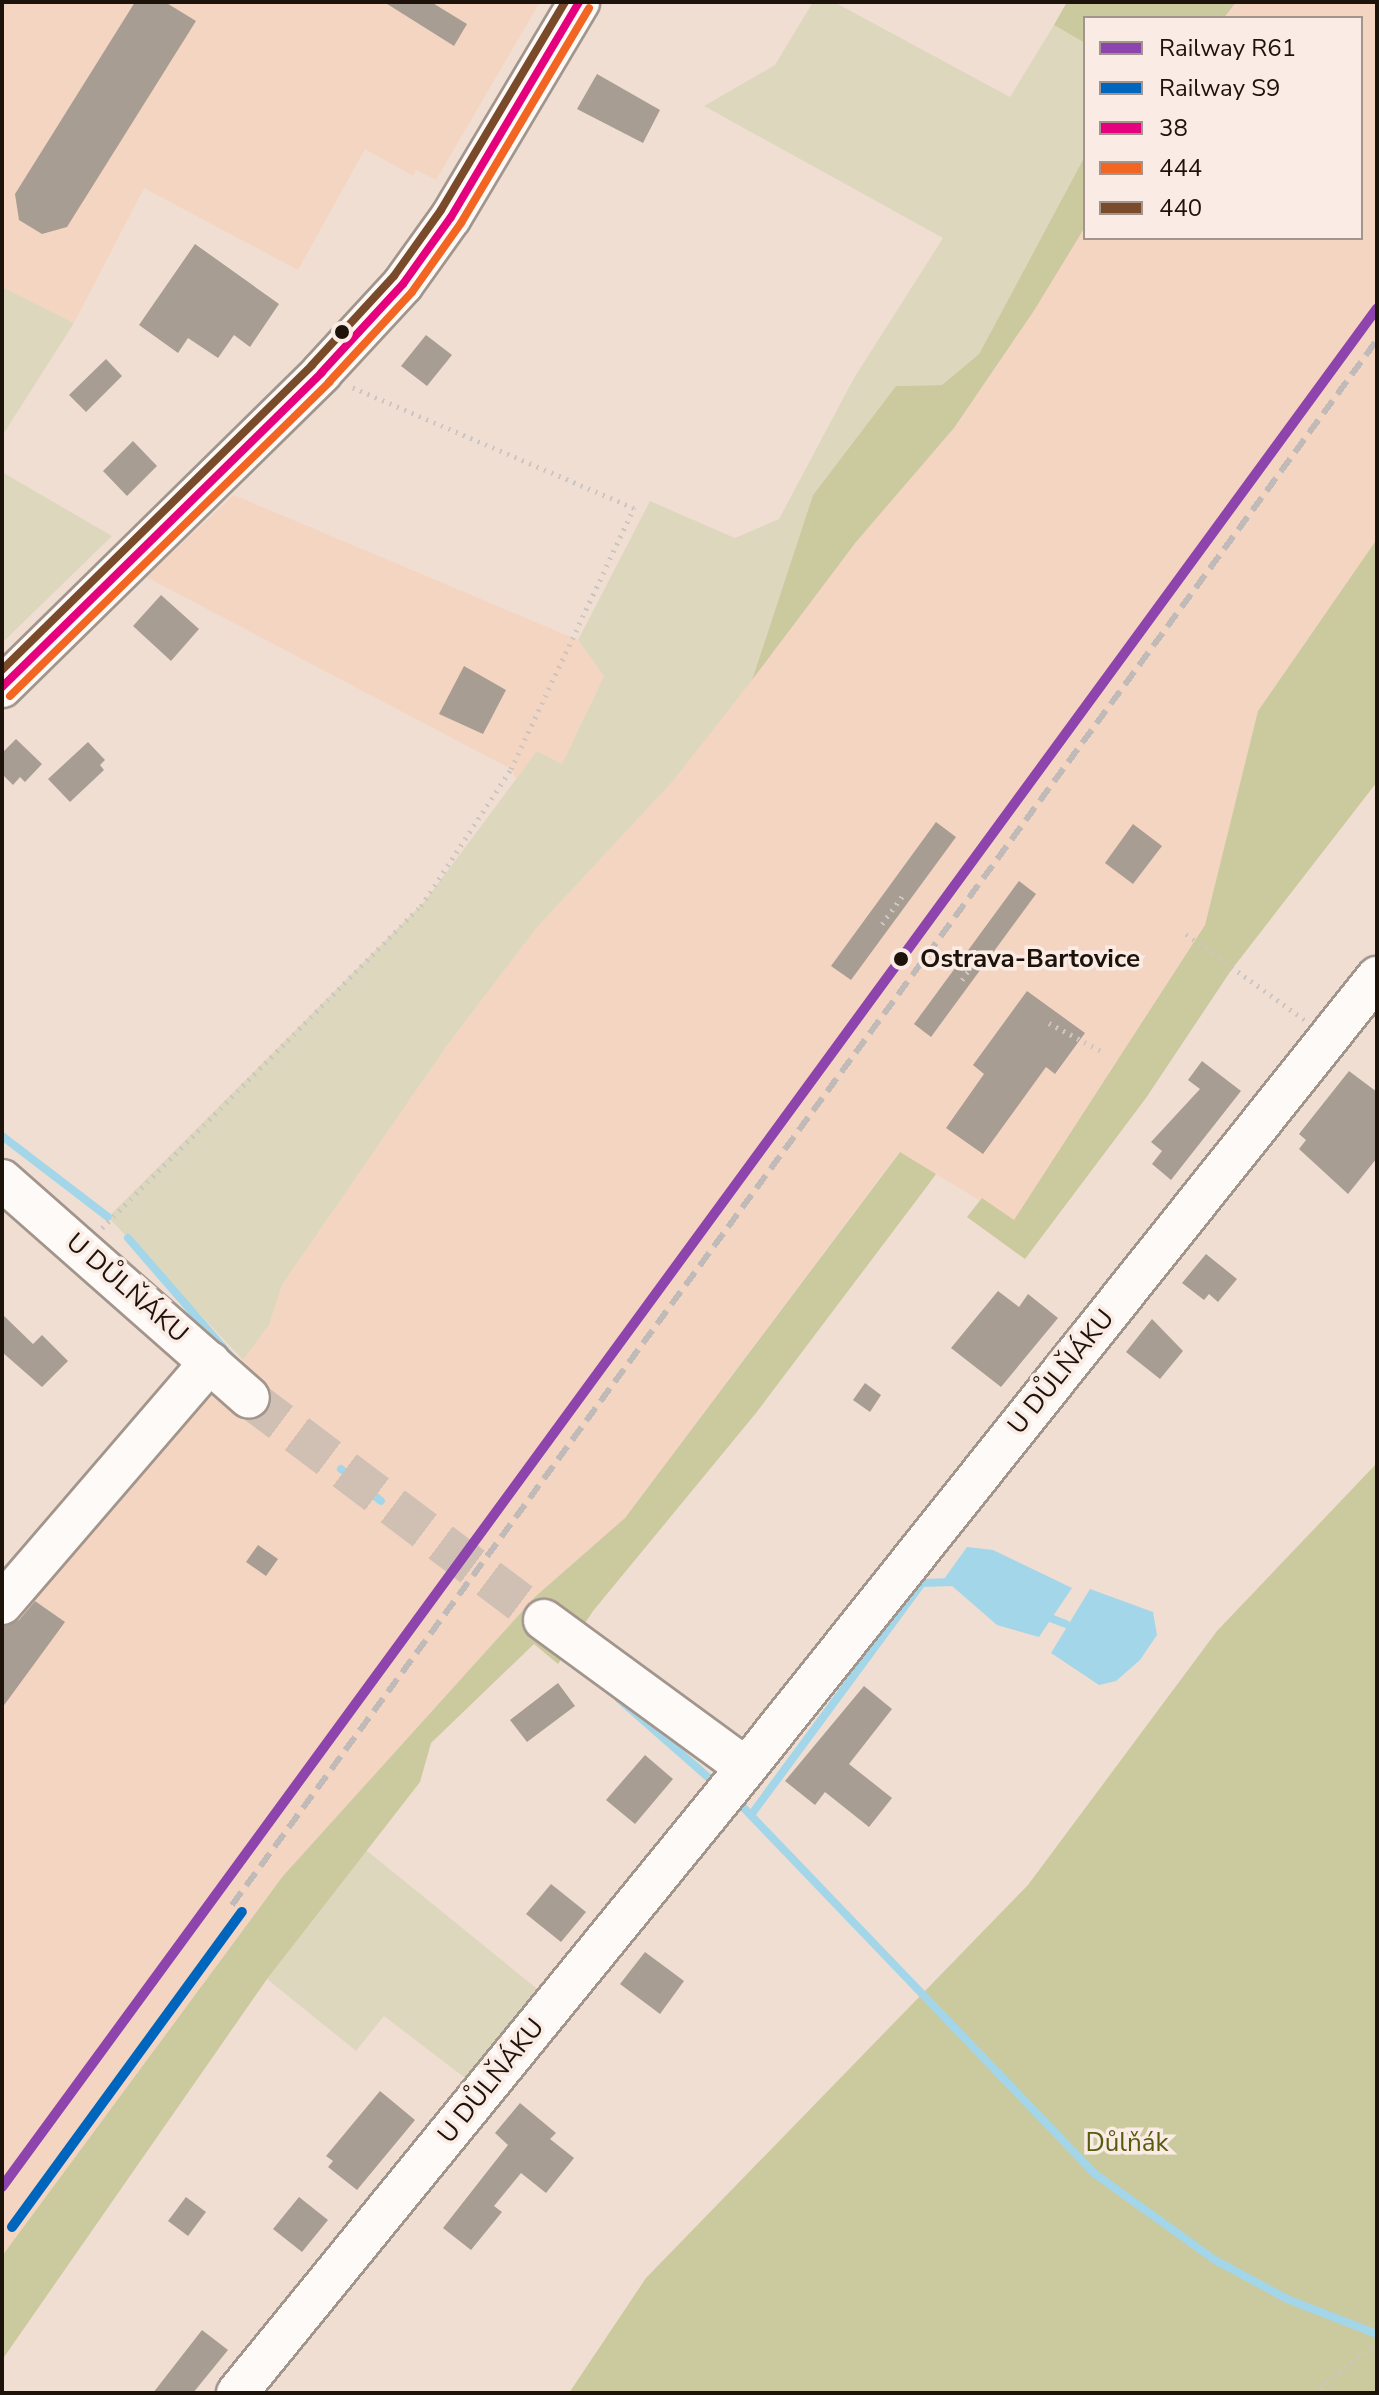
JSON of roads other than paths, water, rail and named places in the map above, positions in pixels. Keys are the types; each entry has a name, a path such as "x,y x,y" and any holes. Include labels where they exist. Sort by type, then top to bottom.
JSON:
{"street":[{"path":"2,687 321,373 403,284 451,217 579,2"},
{"name":"U DŮLŇÁKU","path":"237,2393 746,1768 1377,977"},
{"name":"U DŮLŇÁKU","path":"2,1180 249,1398"},
{"path":"2,1604 210,1362"},
{"path":"544,1620 746,1768"}],"water":[{"path":"967,1547 993,1550 1072,1588 1039,1637 997,1625 944,1579"},
{"path":"1090,1589 1153,1612 1157,1635 1140,1660 1116,1681 1099,1685 1051,1653"}],"waterway":[{"path":"2,1136 108,1217"},
{"path":"128,1238 234,1360"},
{"path":"341,1469 381,1501"},
{"path":"751,1815 922,1583 953,1582"},
{"path":"488,1586 491,1589"},
{"path":"1045,1616 1066,1624"},
{"path":"619,1699 717,1785"},
{"path":"740,1804 1095,2174 1215,2260 1287,2299 1377,2334"}],"tunnel":[{"path":"249,1398 544,1620"}],"railway":[{"path":"232,1905 1377,340"}],"rail line":[{"name":"R61","path":"2,2187 1377,308"},
{"name":"S9","path":"12,2227 242,1912"}],"place":[{"name":"Ostrava-Bartovice","path":"901,959"}],"park label":[{"name":"Důlňák","path":"1127,2143"}]}
